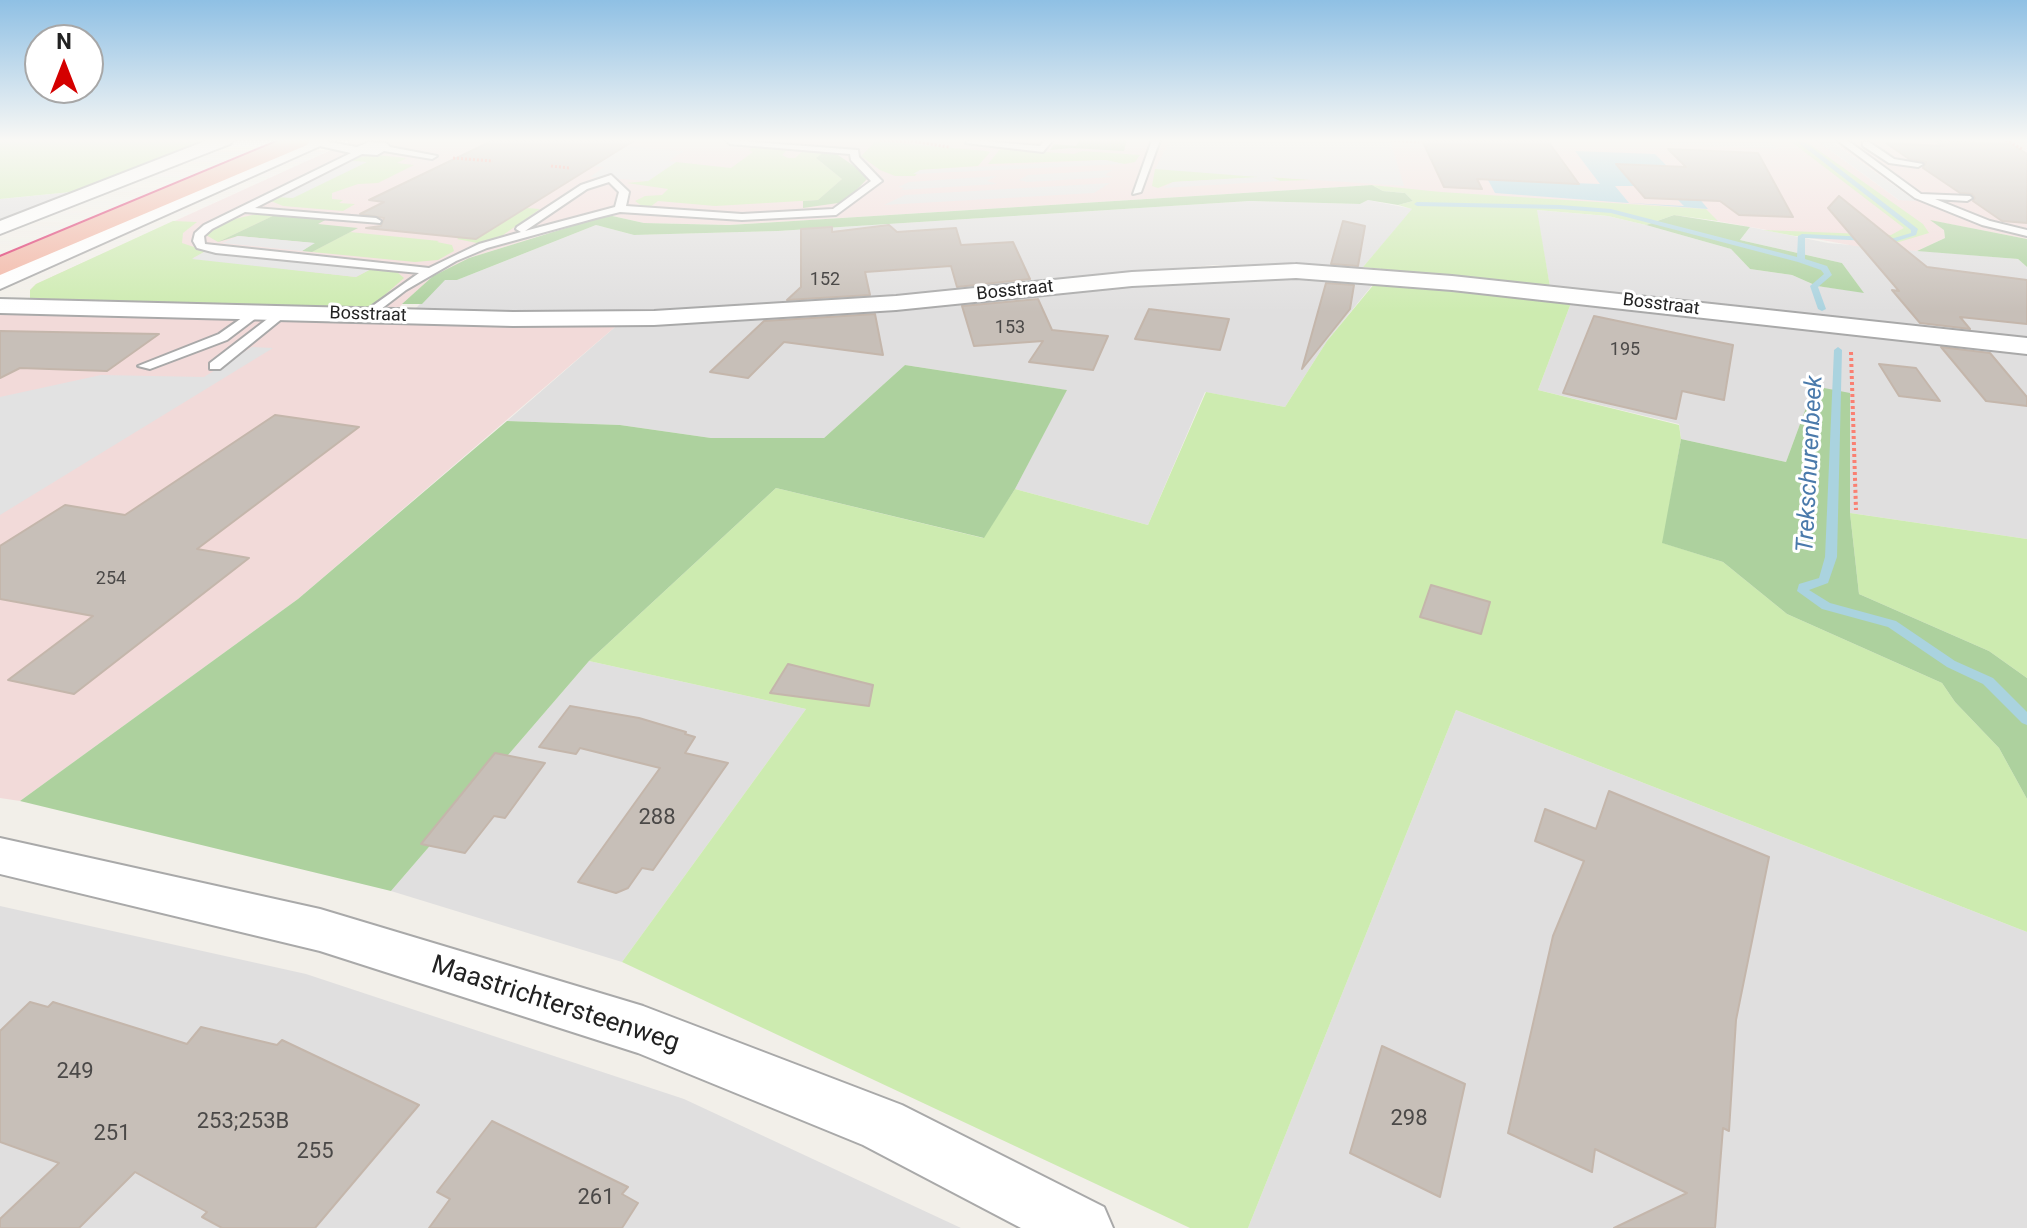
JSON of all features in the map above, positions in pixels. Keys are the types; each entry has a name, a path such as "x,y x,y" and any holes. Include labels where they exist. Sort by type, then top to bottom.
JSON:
{"highway":[{"path":"0,244 114,197"},
{"path":"0,267 172,197"}],"street":[{"path":"0,228 78,197"},
{"path":"0,282 187,197"},
{"name":"Bosstraat","path":"6,309 575,318 761,313 1132,279 1296,271 1452,283 2027,346"},
{"name":"Maastrichtersteenweg","path":"0,856 320,930 643,1030 882,1125 1083,1228"}],"lane":[{"path":"268,197 208,227 199,235 201,246 428,271"},
{"path":"504,240 568,197"},
{"path":"620,209 623,197"},
{"path":"377,316 428,271 504,240 620,209 742,217 836,212 855,197"},
{"path":"1921,197 1986,223 2027,233"},
{"path":"1950,197 1967,198"},
{"path":"245,209 376,221"},
{"path":"145,366 214,342 256,312"},
{"path":"215,366 283,313"}],"path":[{"path":"1840,325 1851,352 1856,510"}],"shaded area":[{"path":"17,197 65,197 0,222 0,199"},
{"path":"227,197 1174,197 729,225 644,223 608,215 469,258 433,276 397,309 30,300 30,290 36,284"},
{"path":"900,197 1019,197 884,205"},
{"path":"1469,197 1895,197 1915,200 1911,197 2027,197 2027,239 1933,221 1944,230 1945,238 1917,251 1855,246 1695,217"},
{"path":"1895,197 1911,197 1916,201"},
{"path":"1368,200 1413,209 1363,267 1214,265 849,300 731,308 571,312 414,310 445,279 457,280 596,225 634,235 778,231 1250,201 1360,204"},
{"path":"1536,210 1608,216 1646,225 1731,249 1750,269 1792,275 1817,286 1863,292 1842,263 1740,240 1750,227 1828,243 2018,259 2027,267 2027,339 1550,287"},
{"path":"238,236 315,243 302,251 222,243"},
{"path":"206,251 371,269 356,277 192,259"},
{"path":"1267,277 1374,283 1327,341 1285,407 1205,392 1148,525 1015,489 1066,390 905,365 824,438 711,438 620,425 507,421 615,327 829,315 1155,282"},
{"path":"1571,303 2027,354 2027,539 1850,513 1850,394 1814,386 1786,462 1681,439 1679,424 1538,390"},
{"path":"0,311 615,327 298,599 20,801 0,798"},
{"path":"252,347 273,348 0,515 0,397 101,375 204,377"},
{"path":"589,661 806,709 622,962 391,891"},
{"path":"1456,710 2027,932 2027,1228 1248,1228"},
{"path":"0,906 306,974 684,1099 961,1228 0,1228"}],"green space":[{"path":"280,197 332,197 343,200 339,203 355,204 343,211 283,206 271,201"},
{"path":"642,197 821,197 818,200 715,206 658,201 650,207 635,201"},
{"path":"821,197 849,197 845,202 803,208 803,201"},
{"path":"1174,197 1409,197 1413,201 1398,205 1368,200 1360,204 1250,201 778,231 634,235 596,225 457,280 445,280 422,304 402,304 433,276 469,258 608,215 644,223 729,225"},
{"path":"1409,197 1524,197 1706,209 1718,221 1674,215 1646,225 1608,216 1537,210 1550,287 1363,267 1412,209 1398,205 1413,201"},
{"path":"1864,197 1885,197 1923,224 1929,233 1899,242 1795,236 1763,230 1891,235 1904,228"},
{"path":"527,208 540,209 496,240 477,243 457,239 478,225 511,217"},
{"path":"261,213 279,213 218,242 206,235 221,222"},
{"path":"279,213 329,218 318,224 358,228 312,252 302,251 313,243 238,236 218,242"},
{"path":"1674,215 1750,227 1740,240 1842,263 1864,293 1817,286 1792,275 1750,269 1731,249 1646,225"},
{"path":"1930,220 2027,239 2027,267 2018,259 1917,251 1945,238 1944,230"},
{"path":"173,221 197,222 183,233 182,243 206,251 193,258 356,277 371,269 397,272 404,278 370,308 30,300 30,290 36,284"},
{"path":"350,232 439,241 452,245 454,251 438,260 415,262 312,252"},
{"path":"1375,283 1571,303 1538,390 1679,425 1681,439 1663,543 1723,562 1787,614 1942,683 1955,702 1999,748 2027,799 2027,932 1456,710 1248,1228 1190,1228 622,962 806,709 589,661 776,488 983,538 1015,489 1148,525 1206,392 1285,407 1327,341"},
{"path":"905,365 1067,390 1015,489 984,538 776,488 589,661 391,891 20,801 298,599 507,421 620,425 711,438 824,438"},
{"path":"1814,386 1850,393 1850,513 1859,594 1989,651 2027,678 2027,799 1999,748 1955,702 1942,683 1787,614 1723,562 1662,543 1681,439 1786,462"},
{"path":"1850,513 2027,539 2027,678 1989,651 1859,594"}],"water":[{"path":"1552,197 1624,197 1629,203 1684,206 1678,200 1698,197 1708,209"}],"building":[{"path":"375,197 543,197 476,239 366,228 381,226 384,218 360,214 384,202 369,200"},
{"path":"1782,197 1793,217 1739,215 1720,201 1645,198"},
{"path":"1841,197 1927,267 2027,280 2027,324 1960,317 1970,329 1920,323 1892,290 1899,291 1828,208"},
{"path":"2027,197 2027,223 2002,221 1973,201 1975,198"},
{"path":"1343,221 1365,226 1358,266 1331,264"},
{"path":"889,225 897,232 956,228 961,245 1013,242 1030,279 957,287 951,266 865,272 870,295 787,300 801,287 801,229 832,227 832,232"},
{"path":"1326,283 1354,285 1350,309 1302,369"},
{"path":"1038,299 1052,330 1108,336 1093,370 1029,362 1043,341 974,346 962,306"},
{"path":"1149,309 1229,319 1220,350 1135,339"},
{"path":"875,314 883,355 784,342 748,378 710,372 764,321"},
{"path":"1594,316 1733,345 1724,400 1682,391 1676,419 1563,393"},
{"path":"0,331 159,334 107,371 20,368 0,378"},
{"path":"1941,347 1990,353 2027,397 2027,406 1986,401"},
{"path":"1879,364 1916,368 1940,401 1899,396"},
{"path":"275,415 359,427 197,549 249,558 74,694 8,680 93,616 0,599 0,546 65,505 125,515"},
{"path":"1431,585 1490,602 1481,634 1420,617"},
{"path":"788,664 873,685 869,706 770,693"},
{"path":"570,706 639,718 686,732 695,737 685,753 728,763 653,870 642,868 628,888 616,893 578,882 660,768 580,748 576,754 539,747"},
{"path":"495,753 545,763 505,818 494,816 465,853 421,844"},
{"path":"1609,791 1769,857 1736,1020 1729,1131 1723,1128 1715,1228 1614,1228 1687,1193 1595,1149 1592,1172 1508,1133 1553,936 1584,861 1535,841 1545,809 1596,829"},
{"path":"30,1002 48,1007 53,1002 187,1044 201,1027 277,1045 282,1040 419,1105 315,1228 222,1228 202,1217 207,1212 135,1172 79,1228 0,1228 0,1219 59,1163 0,1142 0,1031"},
{"path":"1382,1046 1465,1084 1440,1197 1350,1153"},
{"path":"492,1121 628,1187 622,1194 638,1203 622,1228 429,1228 450,1199 437,1192"}],"waterway":[{"name":"Trekschurenbeek","path":"1801,260 1802,236 1894,240 1914,234 1915,229 1873,197"},
{"name":"Trekschurenbeek","path":"1417,204 1611,211 1801,260"},
{"name":"Trekschurenbeek","path":"1801,260 1824,268 1828,275 1814,286 1822,309"},
{"name":"Trekschurenbeek","path":"1838,350 1831,557 1824,580 1803,587 1803,591 1826,606 1892,624 1951,664 1988,681 2027,720"}]}
